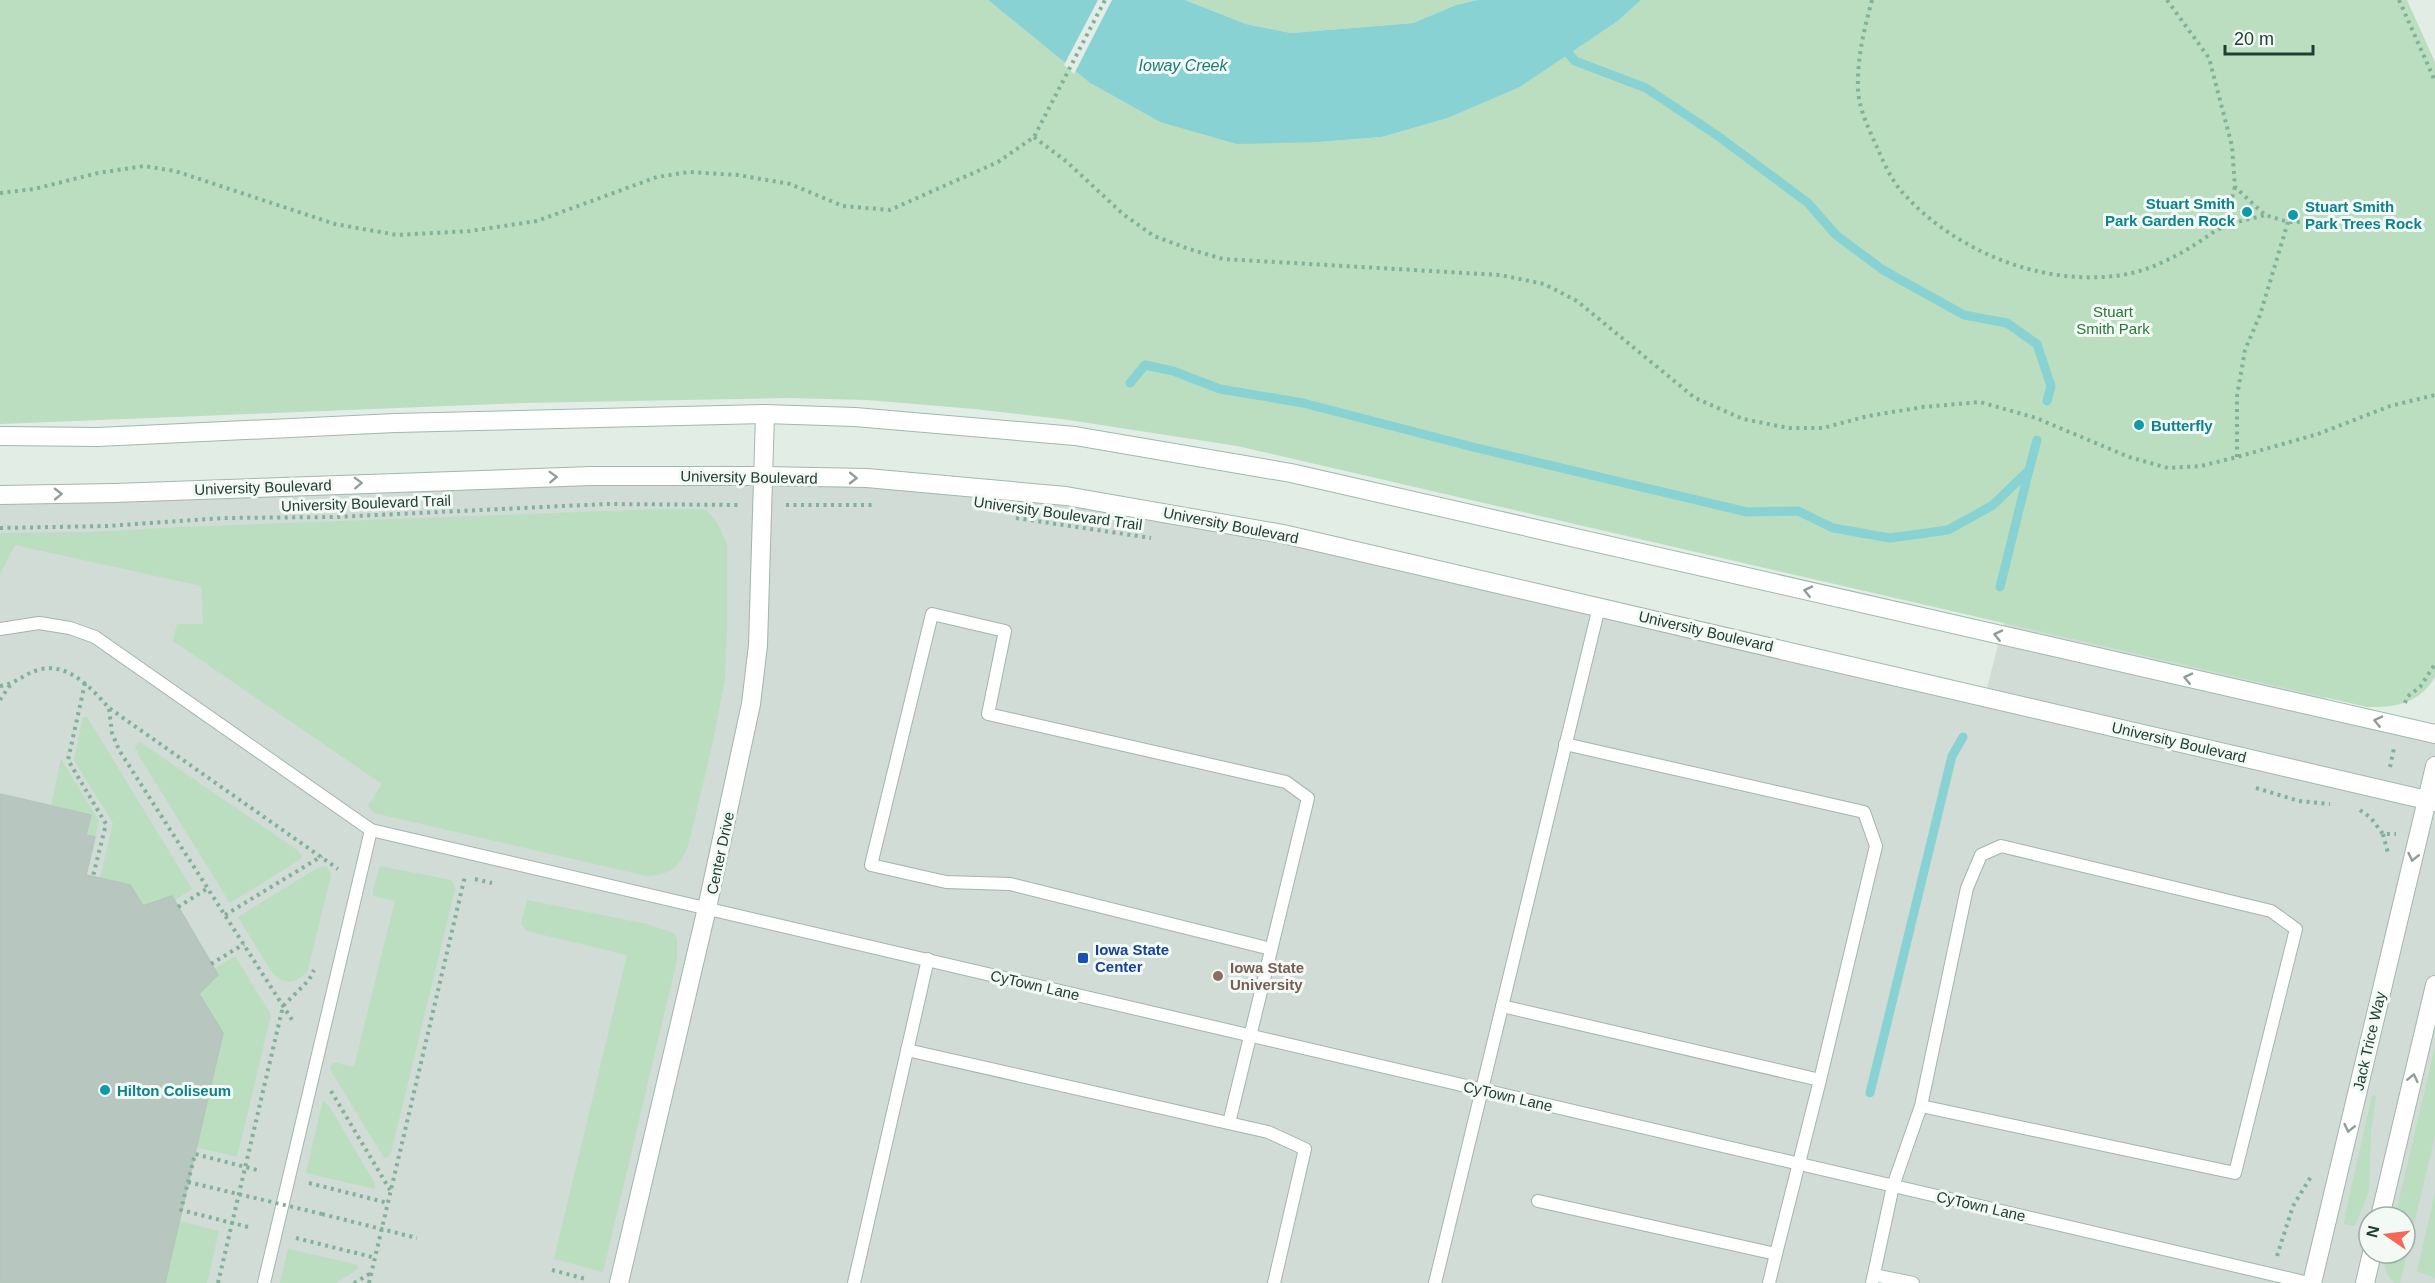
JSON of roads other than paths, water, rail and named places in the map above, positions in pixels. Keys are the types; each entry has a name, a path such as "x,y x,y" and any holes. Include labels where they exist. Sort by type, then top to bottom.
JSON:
{"main road":[{"path":"0,436 98,437 395,423 765,414 855,417 1075,436 1291,473 2435,735"},
{"name":"Center Drive","path":"619,1283 707,908 751,704 758,645 765,414"},
{"name":"University Boulevard","path":"0,495 114,494 591,476 763,476 867,478 1066,496 1283,534 2431,801"},
{"name":"Jack Trice Way","path":"2310,1283 2431,801 2435,766"},
{"path":"2383,1205 2435,985"},
{"path":"2365,1283 2369,1265"}],"lane":[{"path":"1435,1283 1599,607"},
{"path":"1229,1123 1308,798 1286,782 988,714 1005,631 932,614 871,865 946,882 1010,884 1271,949"},
{"path":"0,629 39,623 70,628 95,637 372,830 264,1283"},
{"path":"1565,744 1864,812 1876,846 1800,1164 1769,1283"},
{"name":"CyTown Lane","path":"372,830 2310,1283"},
{"path":"1913,1283 1873,1279 1893,1186 1921,1106 1967,888 1981,855 2001,846 2271,911 2296,929 2235,1173 1921,1106"},
{"path":"854,1283 928,959"},
{"path":"1502,1006 1820,1080"},
{"path":"907,1050 1268,1132 1305,1149 1274,1283"},
{"path":"1538,1201 1776,1254"}],"water":[{"name":"Ioway Creek","path":"988,0 1185,0 1246,24 1291,33 1413,23 1456,5 1477,0 1641,0 1618,21 1520,87 1448,118 1382,137 1319,142 1237,144 1160,122 1090,83"}],"waterway":[{"path":"1562,46 1575,61 1646,88 1718,136 1808,203 1836,235 1883,270 1964,315 2007,323 2037,344 2051,386 2047,401"},
{"path":"1130,383 1145,365 1173,371 1220,389 1303,403 1473,447 1747,512 1798,511 1833,528 1890,538 1948,530 1993,505 2029,470 2037,440"},
{"path":"2000,587 2029,470"},
{"path":"1870,1093 1952,756 1963,737"}],"place":[{"name":"Stuart Smith Park Garden Rock","path":"2247,212"},
{"name":"Stuart Smith Park Trees Rock","path":"2293,215"},
{"name":"Butterfly","path":"2139,425"},
{"name":"Iowa State Center","path":"1083,958"},
{"name":"Iowa State University","path":"1218,976"},
{"name":"Hilton Coliseum","path":"105,1090"}],"park label":[{"name":"Stuart Smith Park","path":"2113,320"}]}
